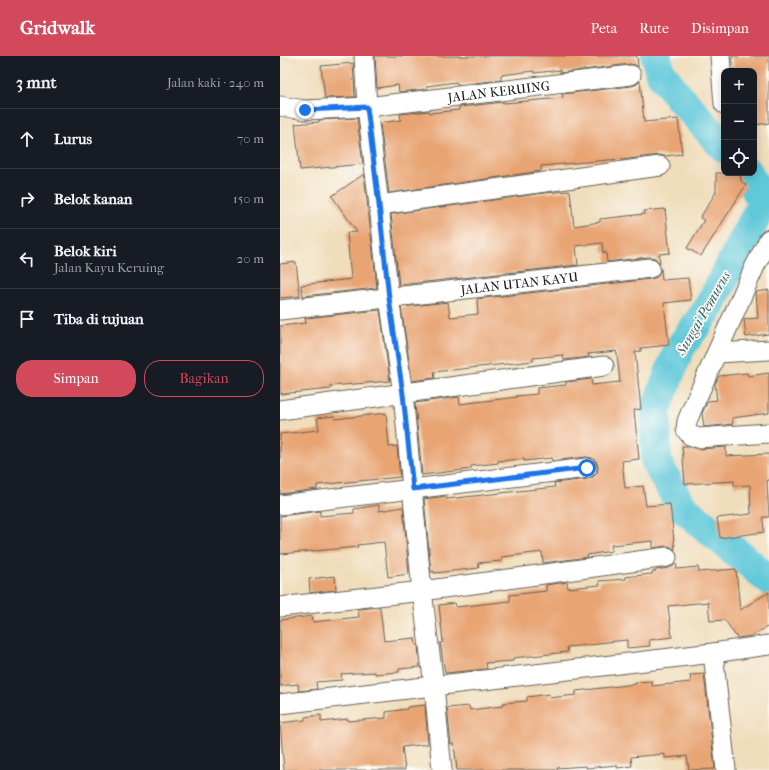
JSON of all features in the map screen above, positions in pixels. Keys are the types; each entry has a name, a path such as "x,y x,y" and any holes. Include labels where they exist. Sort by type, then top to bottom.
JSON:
{"street":[{"path":"364,56 367,107 389,298 403,394 422,591 434,686 442,770"},
{"path":"720,56 721,68"},
{"name":"JALAN KERUING","path":"280,106 305,110 367,107 631,75"},
{"path":"379,205 660,166"},
{"path":"769,239 762,266 717,353 695,402 686,430 690,435 698,438 769,433"},
{"name":"JALAN UTAN KAYU","path":"280,310 650,268"},
{"path":"717,353 769,350"},
{"path":"280,410 604,366"},
{"path":"280,505 587,468"},
{"path":"280,607 422,591 667,557"},
{"path":"280,704 713,653 769,645"},
{"path":"713,653 726,770"}],"building":[{"path":"375,56 637,56 638,67 630,64 560,73 560,70 534,73 534,71 501,75 501,80 457,85 456,82 427,86 427,89 399,92 398,85 377,88"},
{"path":"732,56 769,56 769,123 757,125 757,68 734,68"},
{"path":"353,63 355,97 325,98 321,66"},
{"path":"640,81 644,122 678,119 682,154 541,166 541,171 389,193 380,123 401,120 400,114 429,111 430,113 459,110 459,107 563,98 562,94 632,86"},
{"path":"357,118 363,164 300,170 295,124 319,122 319,120"},
{"path":"716,173 721,173 721,176 740,176 741,181 746,185 701,256 687,248 704,220 700,218 716,192"},
{"path":"364,174 377,288 303,296 301,285 351,279 347,233 357,232 332,196"},
{"path":"570,191 574,226 600,222 600,219 645,214 644,211 665,209 670,253 659,254 660,264 655,258 649,257 607,262 606,252 603,253 602,243 576,246 578,265 399,285 391,214 544,193"},
{"path":"296,262 300,296 280,298 280,264"},
{"path":"661,269 662,280 688,278 691,300 664,303 669,345 641,348 641,351 635,352 641,409 634,410 639,459 622,461 625,488 643,486 646,506 670,504 675,550 666,546 653,548 653,541 611,545 612,551 587,555 588,557 543,563 542,552 502,557 502,561 478,563 479,568 434,573 434,571 431,572 424,499 446,496 447,499 555,487 554,483 588,479 593,477 597,473 598,467 596,461 592,458 586,457 552,461 551,458 524,461 524,459 498,461 498,463 471,466 471,469 422,475 415,403 459,397 460,404 517,397 516,396 537,394 537,388 566,385 566,382 591,379 592,385 620,382 617,354 616,351 588,354 589,357 564,360 563,355 533,358 533,361 434,372 435,378 412,381 401,307 448,302 450,317 478,314 477,299 651,279 657,277"},
{"path":"769,290 769,334 746,337 744,319 758,318 756,292"},
{"path":"380,310 390,381 331,386 331,389 280,394 280,326 306,323 305,318"},
{"path":"747,373 748,376 769,373 769,413 732,418 733,424 704,427 702,413 708,401 717,400 715,384 719,376"},
{"path":"386,413 389,447 397,446 400,477 317,485 317,489 280,494 280,434 319,430 317,418 334,416 335,419"},
{"path":"682,446 699,449 726,447 726,456 769,454 769,480 767,481 769,517 763,517 764,532 720,538 717,518 751,514 750,485 734,486 734,481 685,484"},
{"path":"379,505 379,511 403,507 409,574 388,577 384,542 357,545 358,547 280,554 280,516 320,511 320,516 354,513 354,509"},
{"path":"676,563 677,569 698,567 699,572 736,569 740,610 769,592 769,626 751,636 737,638 725,620 710,621 708,602 668,606 672,637 649,640 650,646 627,648 627,640 567,647 568,652 513,658 513,661 486,663 487,669 445,673 440,643 443,642 439,605 455,603 456,607 510,601 510,595 546,591 546,585 567,582 568,588 600,585 599,581 626,579 625,577 652,574 652,572 656,570 669,568"},
{"path":"335,576 336,590 310,593 309,579"},
{"path":"380,607 384,641 415,638 416,645 418,645 420,667 399,669 399,672 341,674 342,680 316,682 317,689 299,691 298,684 280,686 280,620 312,616 313,622 359,617 358,609"},
{"path":"704,674 715,769 689,770 687,756 665,758 665,754 631,757 632,766 617,768 617,765 586,768 586,766 557,768 558,770 457,770 454,744 451,744 447,708 469,706 470,710 503,706 503,703 527,701 527,697 549,694 549,698 576,695 576,691 636,684 636,682 652,681 652,686 691,682 690,675"},
{"path":"425,705 428,744 402,747 405,770 284,770 280,723 305,720 305,717 321,715 321,722 348,719 349,721 386,718 386,712 407,709 407,707"}],"waterway":[{"name":"Sungai Pemurus","path":"656,56 660,72 678,96 721,144"},
{"name":"Sungai Pemurus","path":"750,176 763,203 708,309 679,349 656,409 656,462 682,507 769,580"}],"route":[{"path":"305,110 367,107 389,298 403,394 413,489 587,468"}]}
